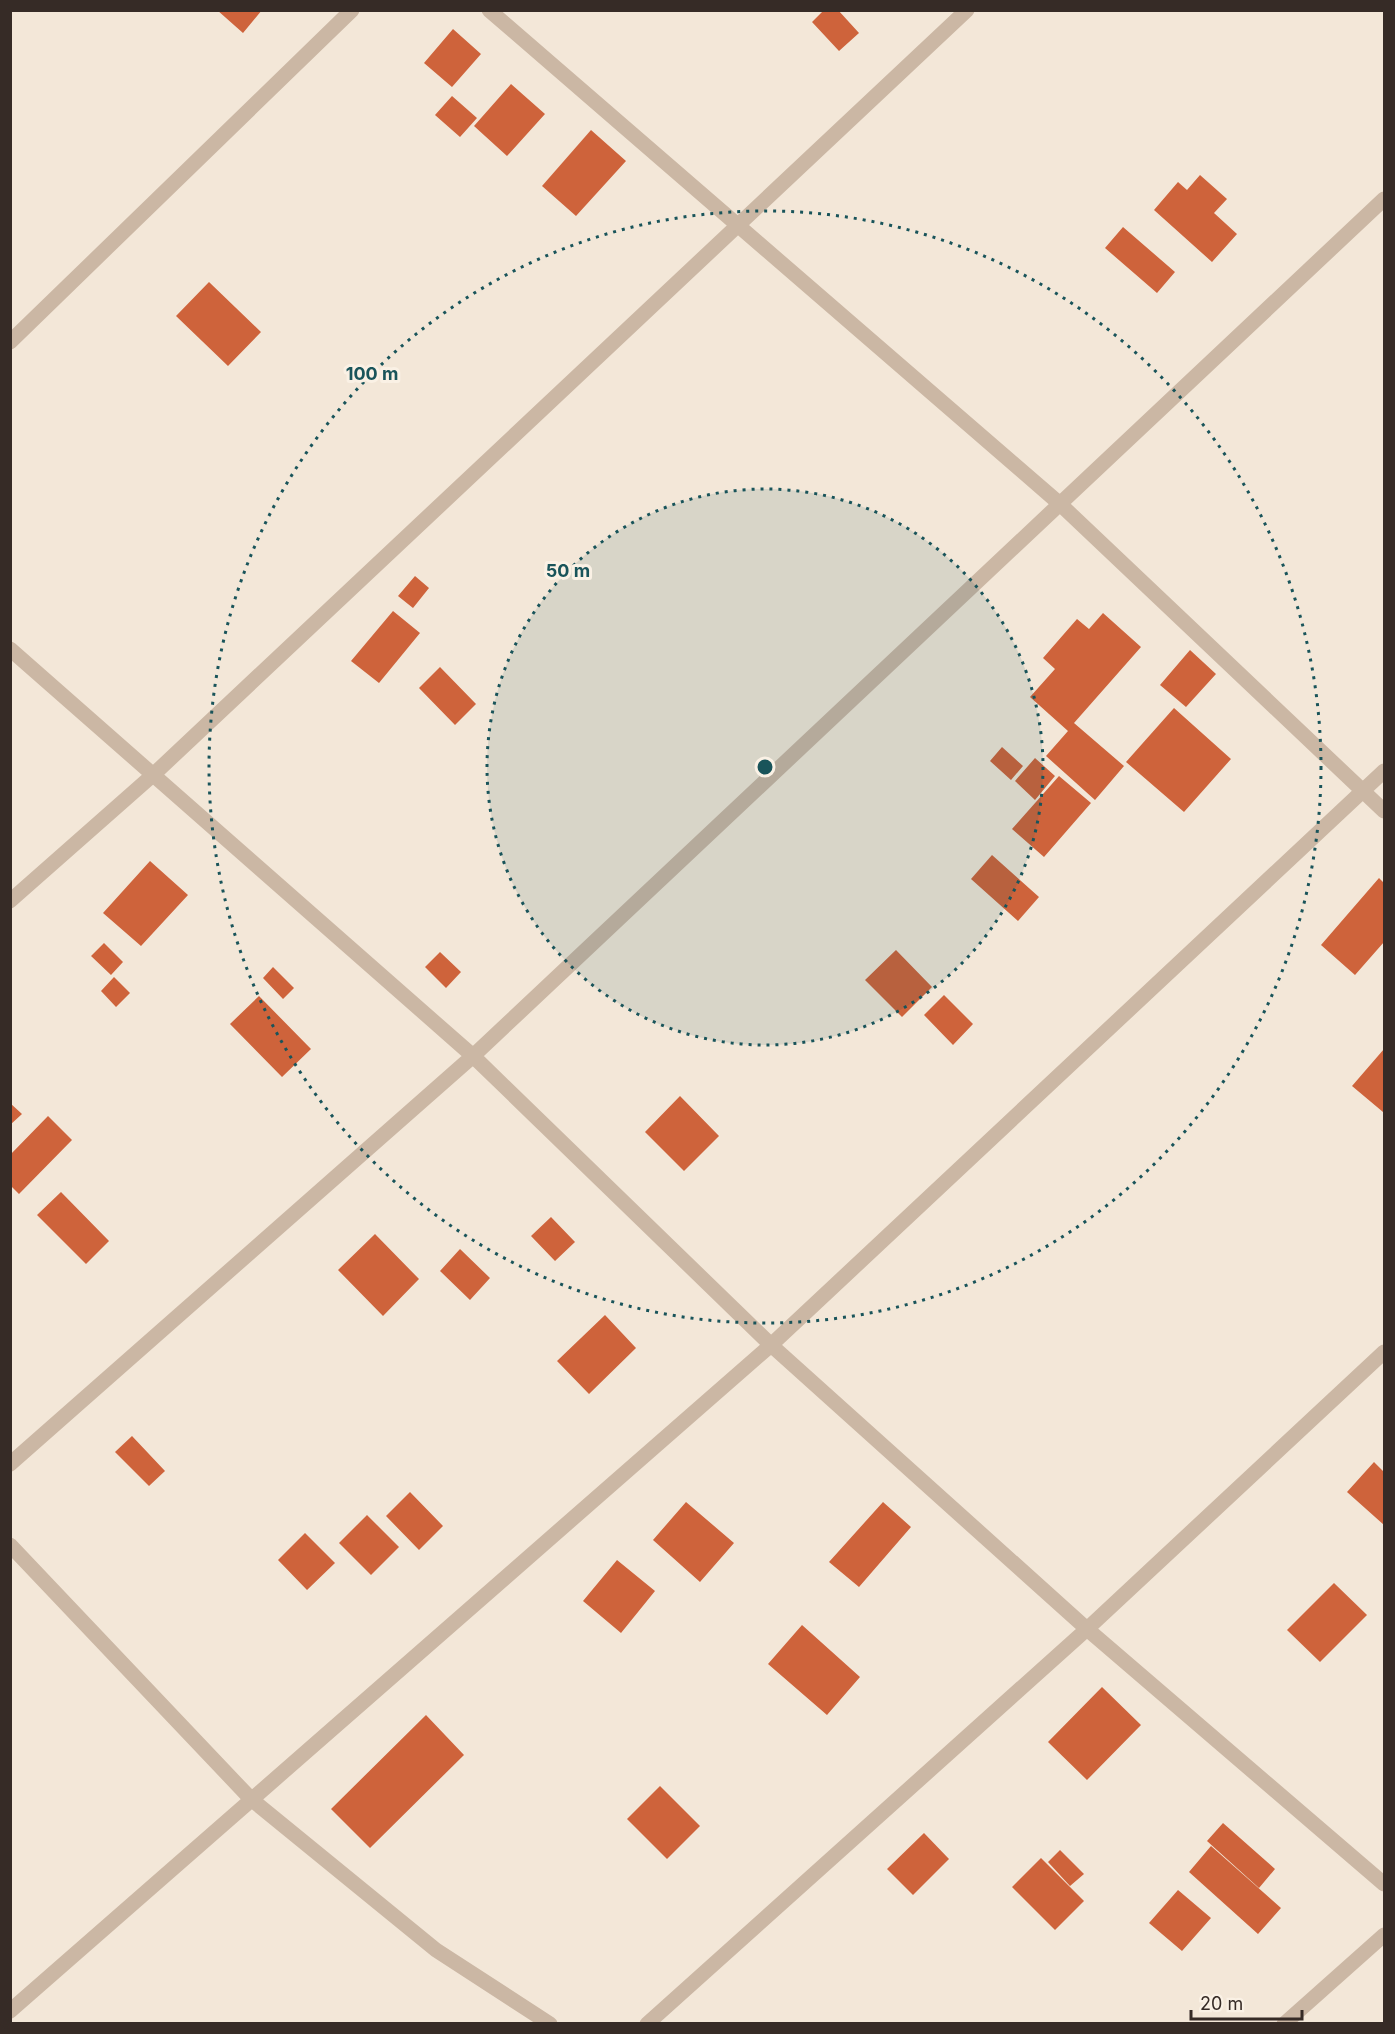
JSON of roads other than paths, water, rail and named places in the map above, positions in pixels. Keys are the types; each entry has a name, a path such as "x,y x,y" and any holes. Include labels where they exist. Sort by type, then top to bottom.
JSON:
{"street":[{"path":"10,342 352,10"},
{"path":"489,10 1060,504 1384,811"},
{"path":"10,901 154,774 967,10"},
{"path":"10,1464 473,1056 1384,199"},
{"path":"10,649 473,1056 771,1345 1087,1629 1384,1884"},
{"path":"10,2011 771,1345 1384,771"},
{"path":"647,2024 1087,1629 1384,1352"},
{"path":"10,1545 251,1799 436,1950 550,2024"},
{"path":"1284,2024 1384,1935"}]}
